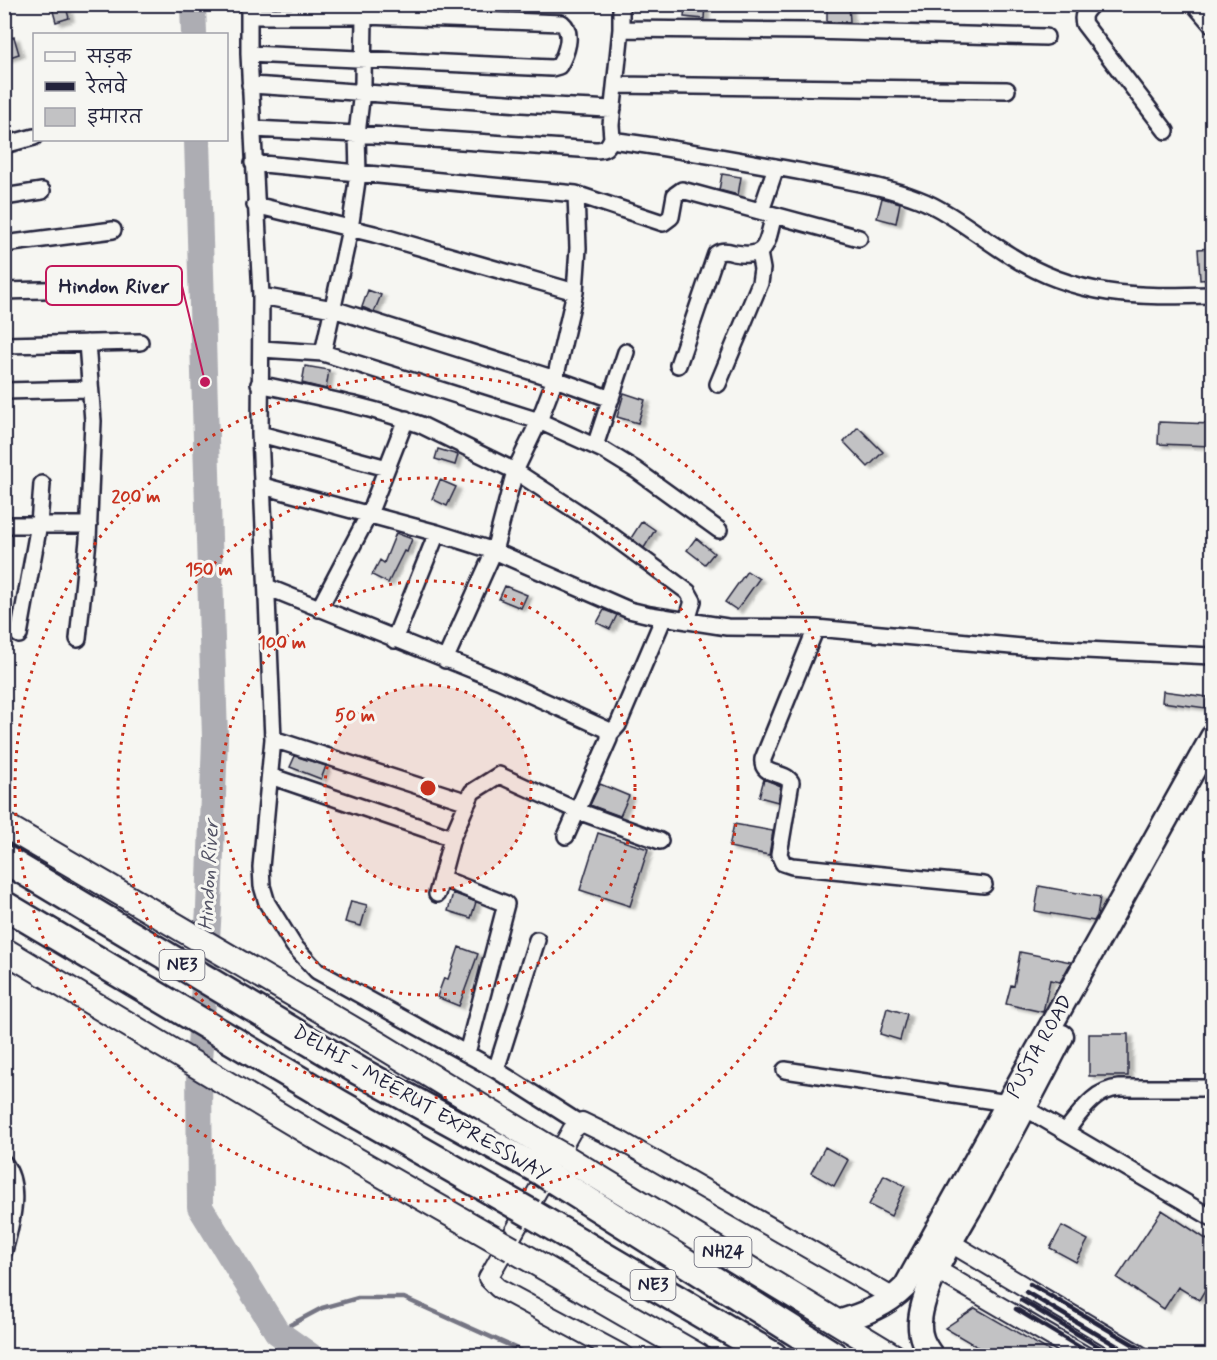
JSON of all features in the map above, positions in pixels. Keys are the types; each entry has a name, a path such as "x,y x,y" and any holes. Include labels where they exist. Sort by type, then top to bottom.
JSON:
{"highway":[{"name":"NH24","path":"4,825 467,1098 552,1164 838,1322 886,1352"},
{"name":"DELHI - MEERUT EXPRESSWAY","path":"4,859 359,1071 552,1164 834,1356"},
{"name":"DELHI - MEERUT EXPRESSWAY","path":"4,905 773,1356"},
{"path":"4,950 316,1137 698,1356"}],"main road":[{"name":"PUSTA ROAD","path":"932,1356 923,1343 920,1323 922,1306 937,1270 1017,1105 1212,738"},
{"name":"PUSTA ROAD","path":"838,1322 868,1313 894,1298 904,1287 1077,1007 1212,765"}],"street":[{"path":"253,129 603,150 612,138 621,4"},
{"path":"1092,4 1082,18 1084,24 1166,131"},
{"path":"1194,4 1212,25"},
{"path":"249,54 552,68 559,66 563,59 569,34 562,23 249,10 249,54 253,163 261,296 260,434 273,739 261,867 262,886 267,903 294,946 317,971 467,1053 579,1123 588,1124 621,1141 894,1298"},
{"path":"323,353 350,229 358,174 357,134 362,91 364,16"},
{"path":"621,29 810,31 1046,38"},
{"path":"250,85 613,109"},
{"path":"616,85 1006,90"},
{"path":"4,145 33,137"},
{"path":"612,138 618,141 691,151 883,188 937,208 1046,276 1081,288 1120,295 1212,295"},
{"path":"253,163 576,194 663,223 671,217 675,195 682,190 859,238"},
{"path":"678,365 716,254 722,251 750,255 764,249 776,167"},
{"path":"4,197 42,191"},
{"path":"445,660 495,551 515,471 539,421 555,379 575,292 578,248 576,194"},
{"path":"255,205 575,292"},
{"path":"4,244 113,230"},
{"path":"718,384 760,283 762,269 759,253"},
{"path":"4,291 117,288"},
{"path":"261,296 333,309 555,379 610,399"},
{"path":"4,345 140,342"},
{"path":"78,639 89,525 93,421 87,343"},
{"path":"262,350 323,353 539,421 595,446 636,470 719,530"},
{"path":"595,446 626,352"},
{"path":"260,384 368,407 421,425 515,471 596,524 688,592 693,601 687,621"},
{"path":"4,391 90,389"},
{"path":"319,609 369,514 406,420"},
{"path":"260,434 387,468"},
{"path":"19,635 39,524 42,484"},
{"path":"262,486 495,551 629,609 664,617 727,627 816,628 1022,647 1212,656"},
{"path":"4,525 89,525"},
{"path":"394,640 437,533"},
{"path":"267,587 498,680 602,727 610,734"},
{"path":"566,836 610,734 618,725 664,617"},
{"path":"816,628 762,766 765,770 784,776 791,782 780,854 783,863 792,866 984,885"},
{"path":"273,739 468,802"},
{"path":"437,894 452,838 472,792 499,775 578,811 660,841"},
{"path":"270,776 452,838"},
{"path":"441,878 506,904 467,1053"},
{"path":"496,1070 537,940"},
{"path":"785,1070 1017,1105 1066,1131 1212,1218"},
{"path":"1066,1131 1090,1102 1105,1090 1212,1088"},
{"path":"579,1123 569,1134 488,1278 498,1288 624,1356"},
{"path":"4,1162 11,1177 14,1195 4,1251"},
{"path":"951,1243 1141,1356"},
{"path":"937,1270 1085,1356"}],"building":[{"path":"51,4 65,4 69,18 56,22"},
{"path":"685,4 705,4 704,19 684,17"},
{"path":"827,4 849,4 850,22 827,22"},
{"path":"14,37 19,54 4,59 4,40"},
{"path":"722,174 741,177 738,195 719,190"},
{"path":"882,198 900,203 896,223 877,218"},
{"path":"1212,248 1212,279 1200,280 1198,249"},
{"path":"368,290 381,295 374,312 362,307"},
{"path":"305,366 329,370 326,389 302,383"},
{"path":"624,393 645,400 638,423 617,417"},
{"path":"1159,422 1212,424 1212,446 1158,444"},
{"path":"858,427 883,452 868,467 844,442"},
{"path":"438,449 458,455 455,465 435,459"},
{"path":"440,480 456,487 447,506 432,499"},
{"path":"642,521 655,530 644,548 631,538"},
{"path":"396,533 412,539 407,552 404,551 388,583 372,575 380,560 384,563"},
{"path":"696,538 714,553 705,564 687,550"},
{"path":"747,571 759,579 737,610 725,602"},
{"path":"505,586 527,595 521,608 499,599"},
{"path":"604,610 617,615 610,629 597,623"},
{"path":"1163,691 1207,697 1206,708 1162,702"},
{"path":"295,756 326,766 321,779 290,767"},
{"path":"764,779 781,786 778,802 759,797"},
{"path":"600,784 629,796 620,816 590,805"},
{"path":"734,824 773,831 769,855 729,847"},
{"path":"598,833 648,849 630,906 580,890"},
{"path":"1039,886 1100,897 1097,916 1094,921 1035,911"},
{"path":"453,893 476,902 471,918 448,911"},
{"path":"351,901 367,905 361,926 345,922"},
{"path":"459,947 478,954 459,1006 437,997 444,978 448,979"},
{"path":"1020,952 1071,962 1060,982 1050,980 1043,1012 1006,1004 1011,985 1014,986"},
{"path":"887,1008 907,1014 900,1040 880,1034"},
{"path":"1089,1034 1128,1034 1128,1076 1089,1076"},
{"path":"825,1147 848,1160 834,1186 811,1173"},
{"path":"884,1175 905,1186 891,1216 869,1205"},
{"path":"1162,1210 1212,1243 1212,1278 1199,1300 1178,1287 1164,1309 1117,1278"},
{"path":"1062,1226 1088,1240 1076,1262 1050,1248"},
{"path":"975,1308 1058,1356 993,1356 945,1328"}],"waterway":[{"name":"Hindon River","path":"193,4 194,33"},
{"name":"Hindon River","path":"197,141 215,738 209,908 199,1062 200,1207 277,1332 311,1356"},
{"path":"277,1332 322,1308 358,1298 404,1298 533,1356"}],"railway":[{"path":"1030,1284 1153,1356"},
{"path":"1026,1292 1134,1356"},
{"path":"1021,1300 1114,1356"},
{"path":"1016,1309 1094,1356"}],"place":[{"name":"Hindon River","path":"205,382"}]}
